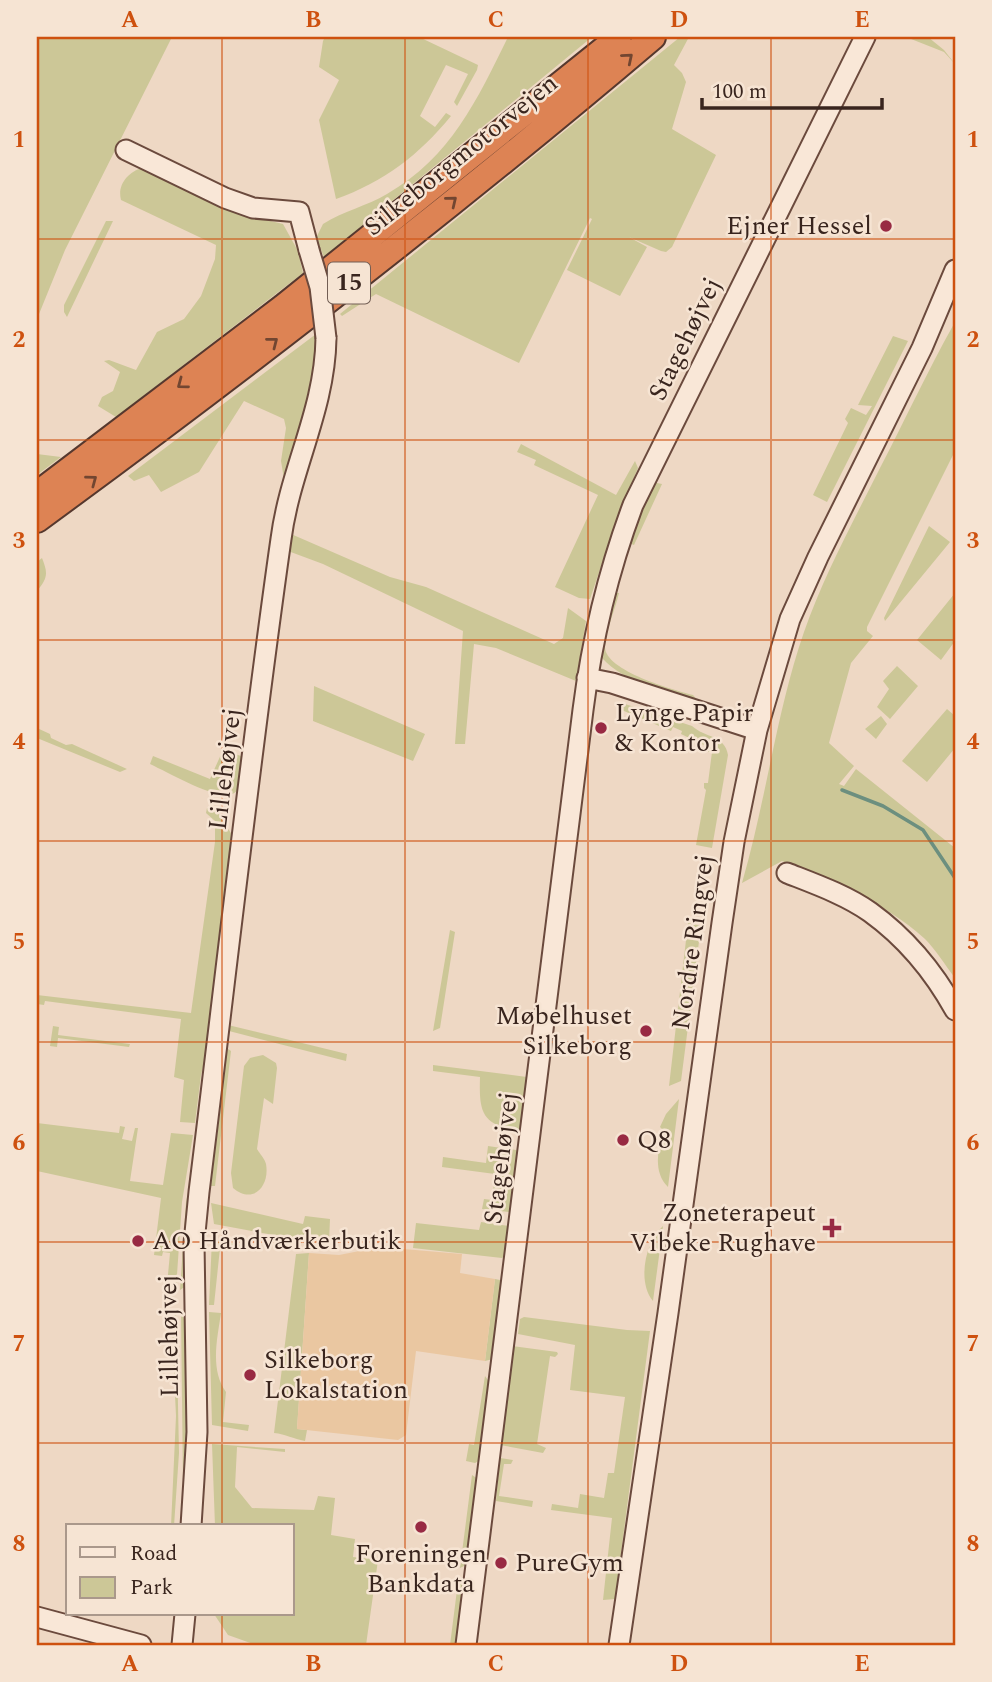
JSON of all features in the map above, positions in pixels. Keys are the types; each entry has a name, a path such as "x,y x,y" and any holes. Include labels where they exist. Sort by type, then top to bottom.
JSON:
{"highway":[{"name":"Silkeborgmotorvejen","path":"37,494 294,299 619,37"},
{"name":"Silkeborgmotorvejen","path":"37,520 352,281 653,37"}],"street":[{"name":"Stagehøjvej","path":"466,1645 587,678 606,584 633,505 865,37"},
{"name":"Lillehøjvej","path":"127,150 225,198 253,208 299,212 320,286 326,338 324,376 317,411 297,469 282,529 199,1192 194,1242 197,1432 191,1524"},
{"name":"Nordre Ringvej","path":"619,1645 631,1576 723,912 757,730 790,619 922,348 955,270"},
{"name":"Nordre Ringvej","path":"922,348 955,296"},
{"path":"587,678 612,683 757,730"},
{"path":"787,873 844,898 869,912 897,934 943,988 955,1010"},
{"name":"Nordre Ringvej","path":"630,1645 631,1576"},
{"path":"183,1645 185,1616"},
{"path":"37,1617 141,1645"}],"green space":[{"path":"37,37 172,37 65,250 37,319"},
{"path":"325,37 419,37 478,65 457,106 454,102 468,74 446,65 420,116 435,127 446,113 451,116 400,166 370,184 336,199 319,120 339,80 319,67"},
{"path":"508,37 592,37 324,257 316,238 323,224 387,194 429,163 473,105"},
{"path":"680,37 689,37 674,65 686,82 672,129 716,155 672,247 666,252 661,251 629,237 647,247 620,296 567,270 592,219 590,218 519,363 376,294 342,316 340,314"},
{"path":"906,37 928,37 944,50 955,64 944,52"},
{"path":"142,168 217,205 283,224 298,251 303,273 116,417 98,406 102,397 113,391 120,372 104,361 109,360 136,370 157,332 184,319 201,296 215,259 216,245 121,200 122,184 132,173"},
{"path":"106,221 113,221 67,317 64,305"},
{"path":"955,322 955,451 867,627 867,631 873,636 851,663 829,743 854,766 839,784 844,786 856,769 955,848 955,978 929,943 909,926 875,903 839,885 782,861 742,883 786,694 804,632 849,529"},
{"path":"316,334 317,361 289,480 284,479 281,461 286,428 284,419 244,401 199,472 161,492 149,475 134,481 128,476"},
{"path":"893,336 908,341 827,502 813,495 848,423 845,419 851,408 866,415 872,406 858,405"},
{"path":"521,444 616,495 635,461 638,468 619,513 590,599 579,598 555,587 598,495 534,465 536,460 517,452"},
{"path":"37,454 61,457 37,475"},
{"path":"652,482 662,484 634,545 629,543"},
{"path":"929,526 950,542 885,621 884,618"},
{"path":"291,534 390,577 426,587 554,644 563,638 568,608 586,621 576,681 496,648 474,644 465,744 455,744 463,631 323,564 288,551"},
{"path":"42,558 46,575 37,591 37,562"},
{"path":"613,593 619,593 606,640 608,656 616,664 642,678 693,695 698,701 634,680 611,667 602,658 601,646"},
{"path":"955,593 955,641 941,660 917,640"},
{"path":"897,666 918,686 890,719 877,707 889,689 883,681"},
{"path":"314,686 425,734 413,761 313,721"},
{"path":"619,702 692,726 723,744 728,755 712,848 696,845 706,790 704,783 708,783 712,752 708,752 708,747 681,734 682,731 673,727 671,731 617,708"},
{"path":"947,709 955,716 955,748 927,782 902,761"},
{"path":"881,716 887,724 876,739 865,729"},
{"path":"37,728 66,745 72,744 127,769 120,772 37,738"},
{"path":"246,747 240,788 230,795 217,794 198,787 150,764 153,756 210,779 223,750 241,756"},
{"path":"207,808 219,814 234,838 207,1051 195,1123 180,1122 184,1080 174,1077 181,1019 45,1001 44,1005 37,1004 37,995 191,1013 215,842 215,821 206,813"},
{"path":"688,923 701,926 681,1081 669,1086"},
{"path":"450,930 455,932 440,1028 433,1031"},
{"path":"228,1025 347,1054 346,1061 229,1031"},
{"path":"53,1026 59,1027 58,1035 130,1044 129,1047 58,1038 57,1047 50,1046"},
{"path":"225,1047 231,1051 215,1186 211,1186 224,1078"},
{"path":"263,1055 276,1063 277,1068 273,1104 264,1098 257,1149 265,1162 267,1172 263,1186 247,1195 233,1188 231,1173 244,1066 250,1058"},
{"path":"433,1065 527,1077 522,1126 518,1130 506,1128 489,1120 480,1099 480,1077 433,1071"},
{"path":"679,1099 668,1187 658,1167 660,1127 666,1114"},
{"path":"37,1123 119,1133 120,1126 125,1127 122,1139 132,1141 135,1128 138,1128 130,1181 163,1185 171,1133 193,1135 182,1202 176,1289 169,1289 167,1285 170,1253 154,1255 161,1198 37,1171"},
{"path":"488,1146 516,1150 518,1153 509,1212 482,1209 484,1199 492,1200 495,1174 442,1167 443,1157 486,1163"},
{"path":"196,1154 186,1286 180,1290 186,1202"},
{"path":"211,1203 303,1224 305,1216 330,1219 329,1242 214,1224"},
{"path":"481,1222 509,1226 505,1255 502,1258 413,1248 416,1223 479,1230"},
{"path":"663,1226 653,1301 645,1284 645,1262 652,1242"},
{"path":"212,1239 239,1244 243,1250 220,1248 214,1305 209,1305"},
{"path":"309,1253 297,1429 307,1430 305,1441 274,1433 296,1254"},
{"path":"495,1279 500,1280 502,1285 493,1359 485,1361"},
{"path":"171,1310 176,1310 179,1453 174,1524 171,1524 176,1416"},
{"path":"181,1311 187,1327 189,1457 183,1485"},
{"path":"209,1312 221,1313 216,1364 226,1392 223,1422 249,1425 248,1431 212,1425"},
{"path":"524,1317 650,1331 615,1599 603,1600 612,1518 551,1510 552,1504 578,1508 580,1494 604,1498 608,1473 614,1473 625,1397 570,1390 575,1345 518,1334 520,1319"},
{"path":"512,1346 558,1354 555,1357 550,1356 537,1444 546,1448 543,1453 500,1445"},
{"path":"485,1376 490,1383 480,1460 475,1463 466,1461 469,1444 474,1445"},
{"path":"212,1444 285,1449 285,1452 237,1447 235,1487 252,1508 314,1510 318,1496 335,1498 331,1535 355,1539 353,1557 378,1560 366,1645 256,1645 228,1635 215,1616 294,1616 294,1524 215,1524"},
{"path":"500,1458 513,1460 511,1464 504,1464 499,1496 533,1501 532,1507 496,1501"},
{"path":"472,1475 478,1479 466,1565 460,1568"},
{"path":"458,1582 465,1587 458,1645 450,1645"}],"sand":[{"path":"380,1247 462,1254 460,1273 495,1279 485,1361 416,1351 406,1435 398,1440 297,1429 309,1253 339,1255"}],"waterway":[{"path":"842,790 883,806 923,830 955,878"}],"place":[{"name":"Ejner Hessel","path":"886,226"},
{"name":"Lynge Papir & Kontor","path":"601,728"},
{"name":"Møbelhuset Silkeborg","path":"646,1031"},
{"name":"Q8","path":"623,1140"},
{"name":"Zoneterapeut Vibeke Rughave","path":"832,1228"},
{"name":"AO Håndværkerbutik","path":"138,1241"},
{"name":"Silkeborg Lokalstation","path":"250,1375"},
{"name":"Foreningen Bankdata","path":"421,1527"},
{"name":"PureGym","path":"501,1563"}]}
